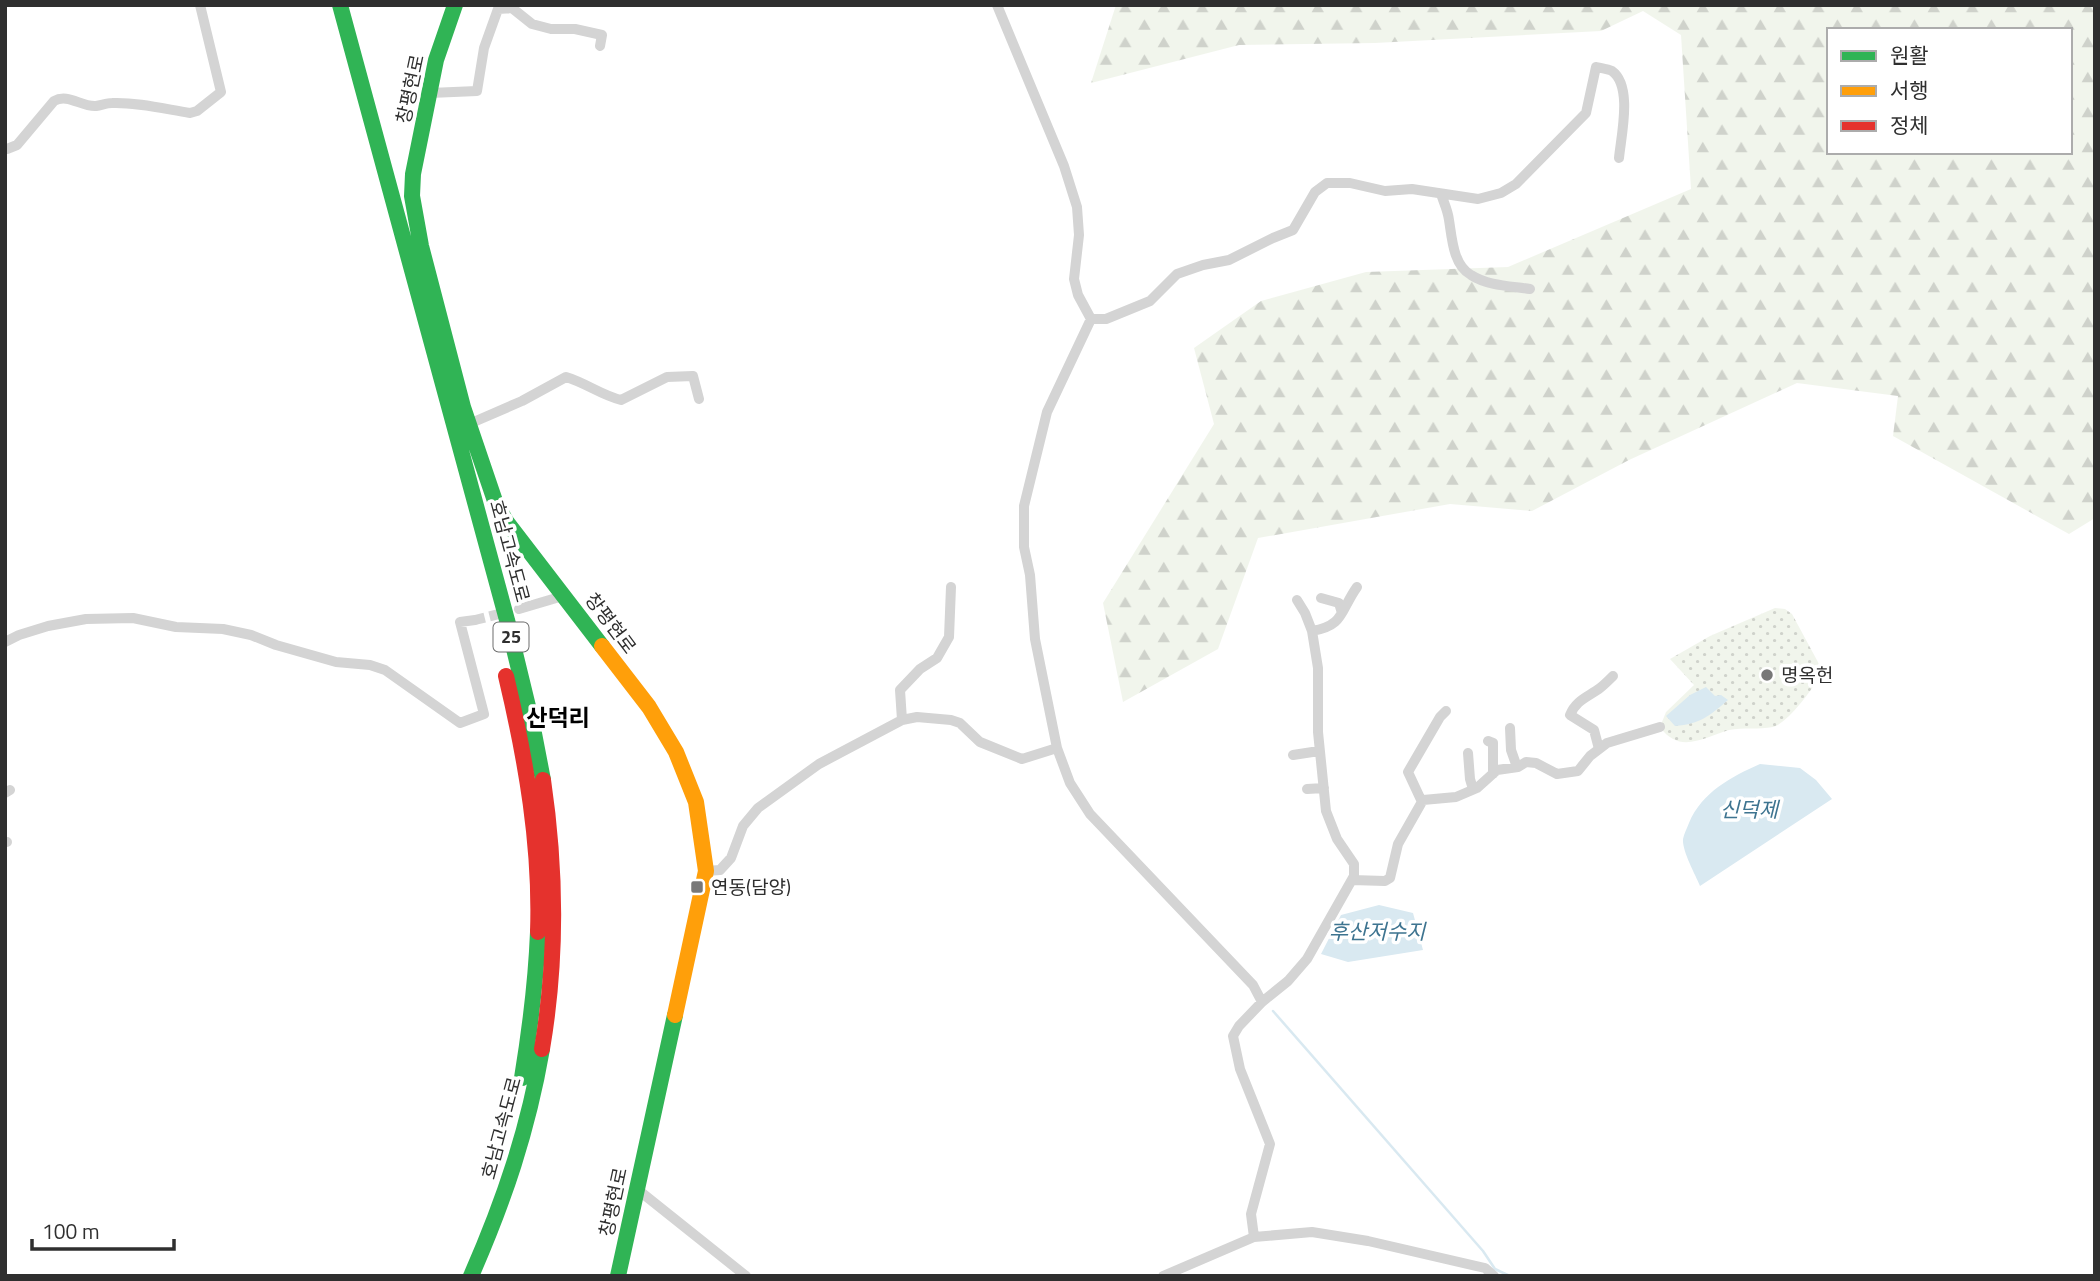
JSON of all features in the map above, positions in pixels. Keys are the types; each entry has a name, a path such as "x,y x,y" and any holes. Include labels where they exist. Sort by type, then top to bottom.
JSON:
{"main road":[{"name":"호남고속도로","path":"325,5 431,389 509,689 534,835 538,900 537,950 527,1054 501,1164 457,1276"},
{"name":"호남고속도로","path":"340,5 507,620 527,702 549,826 554,899 543,1048 515,1167 471,1276"},
{"name":"창평현로","path":"455,5 436,60 413,174 412,196 421,246 469,424 496,504 506,521 649,707 676,752 696,802 706,871 618,1276"}],"street":[{"path":"7,149 17,145 59,98 96,106 110,102 190,113 197,111 220,92 200,5"},
{"path":"997,5 1064,166 1077,207 1079,235 1074,279 1078,295 1090,319"},
{"path":"430,93 477,92 484,48 498,9 512,8 533,24 551,29 575,29 602,35 600,46"},
{"path":"1090,319 1106,319 1150,302 1177,274 1229,260 1293,230 1315,192 1327,183 1350,183 1385,191 1412,189 1478,200 1501,193 1516,184 1587,113 1596,67 1611,71 1621,82 1625,101 1619,158"},
{"path":"1441,194 1449,218 1452,244 1468,275 1488,282 1530,289"},
{"path":"1090,319 1047,412 1024,506 1024,547 1030,575 1035,639 1058,748 1070,783 1090,814 1253,985 1262,1002"},
{"path":"469,424 522,401 566,377 585,383 603,395 621,400 667,377 692,376 699,399"},
{"path":"902,720 900,690 920,669 937,658 949,637 951,587"},
{"path":"1312,631 1325,629 1338,621 1357,587"},
{"path":"519,609 563,596"},
{"path":"1321,598 1339,603 1342,613"},
{"path":"1254,1237 1251,1214 1269,1144 1240,1069 1233,1036 1262,1002 1288,981 1307,959 1353,880 1354,864 1337,839 1326,811 1320,751 1318,668 1312,631 1306,613 1297,600"},
{"path":"5,642 48,626 86,619 132,618 176,627 223,629 336,662 370,665 385,670 460,723 484,713 460,622 475,620"},
{"path":"1600,749 1594,730 1570,715 1573,707 1613,677"},
{"path":"1422,802 1408,772 1446,711"},
{"path":"706,871 720,870 731,858 743,826 758,808 819,764 902,720 917,717 951,720 960,723 981,743 1022,759 1058,748"},
{"path":"1353,880 1385,881 1390,878 1398,844 1423,800 1456,797 1473,789 1497,771 1517,767 1526,762 1536,763 1557,774 1578,771 1590,756 1607,743 1660,727"},
{"path":"1510,728 1511,750 1517,767"},
{"path":"1488,741 1493,743 1493,774"},
{"path":"1293,755 1320,751"},
{"path":"1468,753 1473,789"},
{"path":"1307,789 1324,788"},
{"path":"637,1189 746,1276"},
{"path":"1163,1276 1254,1237 1312,1232 1368,1241 1485,1268 1494,1276"}],"green space":[{"path":"1116,5 2095,5 2095,518 2069,534 1893,436 1898,396 1797,383 1629,460 1532,511 1450,504 1258,538 1218,649 1123,702 1103,603 1214,424 1194,348 1261,301 1366,272 1508,267 1691,189 1681,35 1643,11 1601,31 1375,43 1239,45 1091,83"},
{"path":"1775,608 1785,609 1792,614 1819,664 1817,680 1798,707 1773,727 1729,730 1693,742 1676,740 1668,735 1660,727 1666,712 1694,685 1670,659 1710,636"}],"water":[{"path":"1706,687 1715,696 1721,695 1728,700 1704,718 1675,726 1666,716 1690,695"},
{"name":"신덕제","path":"1760,764 1800,768 1816,780 1832,799 1700,886 1683,844 1689,823 1701,803 1718,787"},
{"name":"후산저수지","path":"1379,905 1413,913 1423,950 1348,962 1321,954 1341,915"}],"waterway":[{"path":"1273,1011 1483,1251 1495,1269 1510,1276"}],"tunnel":[{"path":"475,620 507,612"}],"traffic: fast":[{"path":"340,5 507,620 543,780"},
{"path":"455,5 436,60 413,174 412,196 421,246 463,407 496,504 506,521 602,646"},
{"path":"522,1078 538,932"},
{"path":"618,1276 675,1015"},
{"path":"471,1276 514,1165 530,1108 542,1049"}],"traffic: slow":[{"path":"602,646 649,707 676,752 696,802 706,871 675,1015"}],"traffic: jam":[{"path":"506,676 531,803 537,868 538,932"},
{"path":"542,1049 550,982 553,914 543,780"}],"place":[{"name":"명옥헌","path":"1767,675"},
{"name":"연동(담양)","path":"697,887"}],"district":[{"name":"산덕리","path":"558,718"}]}
